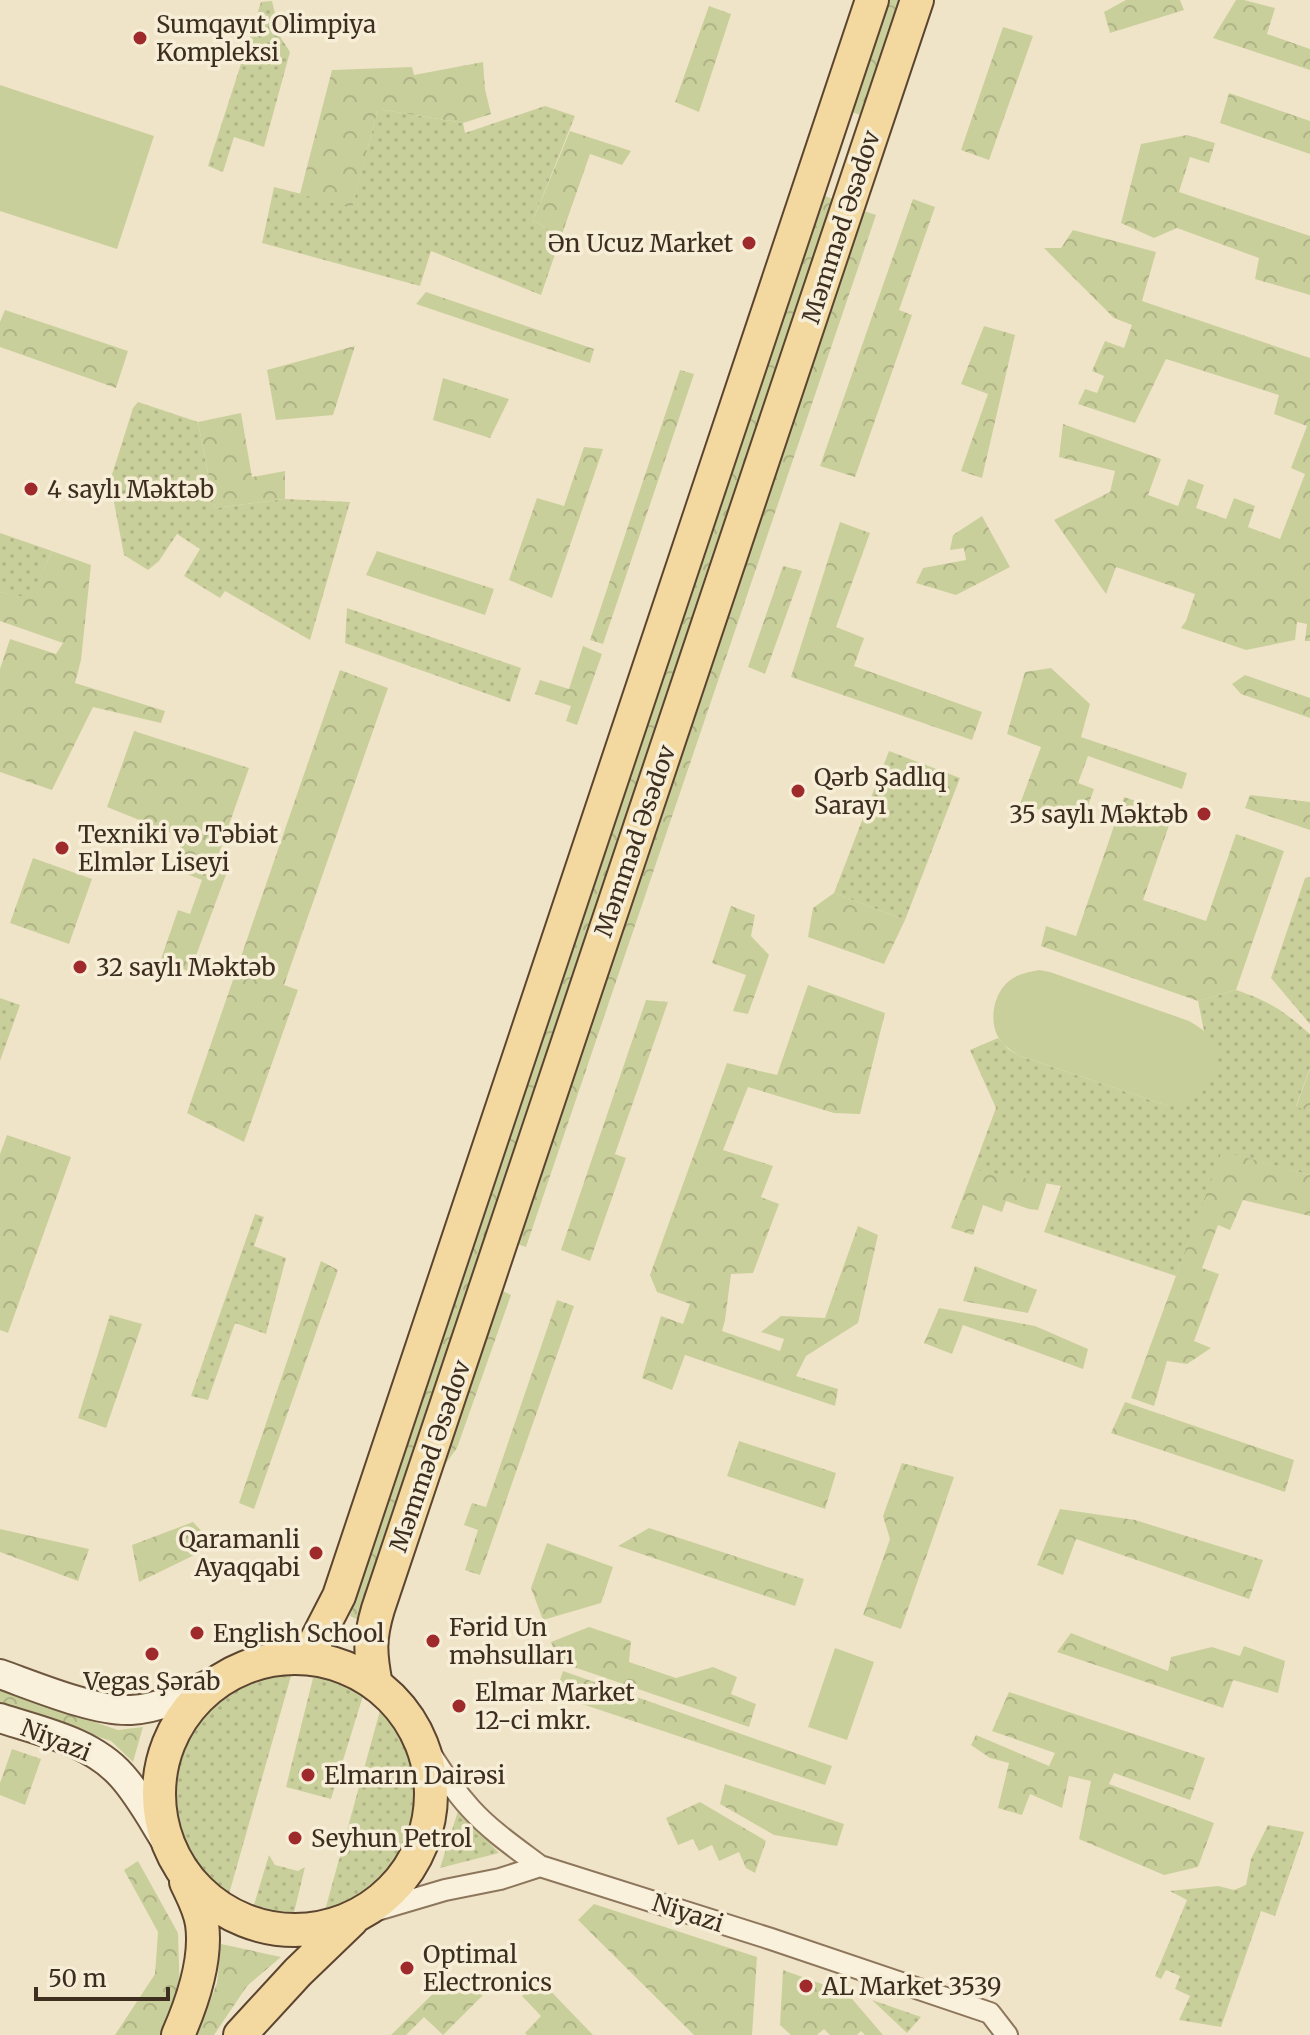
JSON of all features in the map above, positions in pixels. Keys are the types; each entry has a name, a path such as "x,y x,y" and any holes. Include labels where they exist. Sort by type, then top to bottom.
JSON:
{"main road":[{"name":"Məmməd Əsədov","path":"307,1658 339,1596 872,0"},
{"name":"Məmməd Əsədov","path":"376,1685 371,1657 373,1626 378,1609 917,0"},
{"path":"178,2035 191,2005 201,1954 202,1924 160,1812 159,1781 166,1750 180,1722 199,1697 224,1677 285,1641 339,1596"},
{"path":"0,1674 90,1704 113,1710 131,1710 181,1698 250,1665 278,1659 307,1658 332,1662 376,1685 397,1703 413,1726 425,1755 431,1786 429,1817 420,1847 404,1875 383,1898 357,1916 265,2006 240,2035"},
{"name":"Niyazi","path":"0,1718 78,1744 106,1762 122,1776 174,1856"},
{"path":"174,1856 204,1896 234,1917 258,1926 308,1930 357,1916"},
{"path":"265,2006 308,1930"}],"street":[{"path":"413,1726 469,1807 540,1866"},
{"path":"357,1916 540,1866"},
{"name":"Niyazi","path":"540,1866 990,2013 1007,2035"}],"green space":[{"path":"890,0 901,0 863,116 852,112"},
{"path":"1126,0 1180,0 1184,10 1110,33 1104,12"},
{"path":"1236,0 1275,8 1267,34 1310,49 1310,70 1213,38"},
{"path":"272,1 281,38 290,52 264,147 234,137 223,172 208,166 261,2"},
{"path":"709,6 731,14 699,112 675,102"},
{"path":"1003,27 1033,36 989,160 961,150"},
{"path":"483,62 491,114 463,123 378,109 352,208 300,194 332,70 412,67 414,75"},
{"path":"0,85 154,136 117,249 0,211"},
{"path":"1229,93 1310,121 1310,154 1220,123"},
{"path":"545,106 575,116 533,220 561,237 541,295 431,251 420,286 262,243 274,187 352,207 378,109 463,123 465,133"},
{"path":"570,131 631,151 622,165 590,154 561,237 533,220"},
{"path":"1187,135 1215,143 1209,163 1190,157 1179,192 1310,236 1310,295 1255,279 1259,258 1177,228 1154,238 1121,223 1141,144"},
{"path":"823,195 835,200 361,1621 350,1616"},
{"path":"913,199 935,207 899,310 912,315 855,477 820,466"},
{"path":"864,211 876,215 526,1247 514,1243"},
{"path":"1073,230 1156,252 1142,301 1310,358 1310,641 1305,641 1307,624 1297,622 1295,640 1246,650 1181,628 1195,594 1116,567 1106,594 1054,520 1110,492 1115,471 1059,457 1063,424 1161,459 1148,495 1178,506 1188,479 1204,485 1196,508 1226,519 1234,498 1255,506 1248,527 1280,539 1305,474 1291,468 1307,426 1274,414 1279,395 1166,359 1135,423 1078,404 1085,389 1097,393 1104,376 1092,371 1105,341 1124,348 1132,325 1114,318 1044,248 1061,248"},
{"path":"426,292 594,349 590,363 416,304"},
{"path":"5,310 128,351 116,388 0,347 0,322"},
{"path":"984,326 1015,335 982,478 961,471 988,394 961,384"},
{"path":"355,346 333,415 276,420 267,370"},
{"path":"680,370 694,374 603,644 590,640"},
{"path":"443,378 509,399 490,438 433,420"},
{"path":"138,402 198,422 215,508 285,499 350,502 310,640 225,591 220,598 184,576 200,549 177,534 159,561 148,570 124,555 110,481 133,408"},
{"path":"241,413 252,477 285,471 285,499 215,508 198,422"},
{"path":"584,447 603,449 552,598 509,580 537,498 564,506"},
{"path":"982,516 1010,567 956,595 916,583 923,568 966,560 964,548 950,550 953,535"},
{"path":"840,522 870,533 836,627 864,638 854,666 982,712 972,740 791,677"},
{"path":"0,533 52,551 30,599 0,592"},
{"path":"52,551 91,565 81,660 75,683 165,711 161,723 93,707 52,790 0,772 0,669 10,639 56,654 63,643 0,621 0,592 30,598"},
{"path":"377,551 494,589 485,615 366,575"},
{"path":"783,566 802,571 765,674 748,667"},
{"path":"347,608 521,668 510,702 345,643"},
{"path":"583,646 602,654 577,725 566,721 571,706 535,694 540,680 569,689"},
{"path":"1051,668 1090,704 1081,737 1187,773 1182,789 1088,756 1078,783 1094,789 1082,822 1020,804 1041,747 1007,734 1025,672"},
{"path":"340,670 388,688 284,985 298,990 244,1142 187,1113"},
{"path":"1245,675 1310,698 1310,718 1241,694 1232,684"},
{"path":"134,731 249,768 218,856 231,861 190,972 161,959 178,910 190,914 202,880 184,873 179,836 107,807"},
{"path":"889,751 960,778 905,920 834,893"},
{"path":"1250,795 1310,802 1310,830 1245,808"},
{"path":"1124,797 1173,814 1143,900 1206,921 1236,834 1284,851 1236,990 1198,1001 1041,946 1046,926 1076,936"},
{"path":"33,858 92,879 69,944 10,923"},
{"path":"1310,877 1310,1024 1271,978 1305,878"},
{"path":"834,893 905,920 884,964 808,937 813,908"},
{"path":"731,906 755,915 751,936 769,955 748,1014 733,1011 746,975 712,963"},
{"path":"1039,970 1197,1026 1205,1032 1215,1052 1214,1072 1205,1090 1183,1104 1168,1106 1014,1052 996,1033 993,1017 996,1001 1012,979"},
{"path":"808,985 885,1013 860,1114 834,1113 748,1087 723,1150 773,1166 761,1197 779,1204 753,1273 731,1274 722,1331 780,1351 784,1339 761,1332 781,1316 825,1318 858,1226 878,1235 858,1323 806,1356 796,1376 838,1389 835,1406 685,1355 672,1390 642,1378 661,1316 683,1324 690,1304 657,1292 650,1275 727,1063 777,1075"},
{"path":"1236,990 1276,1008 1310,1034 1310,1068 1296,1106 1310,1111 1310,1175 1223,1152 1176,1276 1044,1232 1061,1186 973,1170 996,1108 970,1050 998,1038 1020,1056 1168,1106 1213,1047 1204,1031 1198,1001"},
{"path":"0,998 20,1005 0,1061"},
{"path":"646,1000 668,1002 615,1154 626,1158 590,1261 561,1250"},
{"path":"1310,1069 1310,1111 1296,1107"},
{"path":"7,1135 71,1157 8,1333 0,1330 0,1154"},
{"path":"1222,1151 1310,1175 1310,1216 1243,1200 1230,1230 1218,1225 1202,1268 1219,1274 1194,1341 1211,1348 1187,1364 1167,1361 1154,1406 1131,1398"},
{"path":"973,1170 1047,1182 1038,1210 1006,1201 1002,1212 983,1205 973,1235 951,1228"},
{"path":"255,1214 264,1217 254,1246 286,1258 266,1334 235,1323 208,1400 191,1396"},
{"path":"321,1261 338,1270 254,1509 239,1503"},
{"path":"975,1266 1037,1290 1028,1313 963,1301"},
{"path":"501,1290 511,1295 457,1448 435,1478"},
{"path":"557,1300 574,1306 480,1575 465,1570 478,1530 464,1525 472,1503 486,1507"},
{"path":"939,1308 1035,1326 1088,1349 1083,1369 963,1325 952,1354 924,1343"},
{"path":"110,1315 142,1324 106,1428 78,1418"},
{"path":"1125,1402 1294,1460 1285,1492 1111,1433"},
{"path":"739,1441 836,1473 825,1509 727,1476"},
{"path":"902,1463 954,1477 901,1629 863,1615 890,1539 883,1516"},
{"path":"1060,1509 1135,1520 1263,1560 1249,1599 1076,1539 1063,1575 1037,1565"},
{"path":"193,1522 215,1545 139,1582 132,1545"},
{"path":"649,1528 804,1579 795,1606 618,1546"},
{"path":"0,1529 89,1549 78,1581 0,1552"},
{"path":"547,1543 613,1567 601,1603 543,1620 531,1588"},
{"path":"589,1627 631,1641 629,1662 676,1678 713,1667 737,1677 731,1694 756,1704 749,1727 559,1662 551,1642"},
{"path":"1071,1633 1168,1671 1171,1657 1212,1647 1240,1656 1244,1646 1285,1661 1278,1693 1233,1680 1223,1708 1057,1652"},
{"path":"835,1648 874,1662 847,1740 808,1727"},
{"path":"563,1671 832,1766 825,1785 555,1695"},
{"path":"268,1676 291,1676 229,1894 204,1873 184,1838 179,1825 176,1796 179,1769 190,1732 203,1714 228,1693"},
{"path":"313,1678 340,1682 363,1696 331,1799 286,1787"},
{"path":"0,1690 118,1730 143,1727 133,1762 111,1741 0,1704"},
{"path":"1009,1692 1205,1758 1190,1800 1114,1773 1109,1784 1214,1823 1198,1867 1164,1875 1079,1839 1091,1781 1069,1776 1062,1808 1030,1794 1022,1815 998,1808 1009,1763 990,1758 971,1745 976,1735 1049,1766 1055,1753 992,1731"},
{"path":"381,1707 411,1754 418,1794 416,1814 402,1852 378,1884 348,1908 324,1914"},
{"path":"12,1749 41,1759 25,1805 0,1795 0,1783"},
{"path":"725,1784 844,1824 837,1846 774,1835 720,1804"},
{"path":"700,1802 766,1841 755,1873 746,1868 739,1852 719,1861 712,1845 699,1851 693,1839 678,1845 666,1818"},
{"path":"458,1811 499,1853 440,1868"},
{"path":"1268,1825 1304,1832 1275,1916 1261,1911 1221,2027 1179,2020 1190,1996 1175,1989 1180,1976 1166,1970 1161,1979 1155,1976 1187,1900 1170,1891 1218,1886 1234,1890 1246,1885 1251,1859"},
{"path":"269,1855 275,1865 298,1871 305,1867 293,1917 272,1916 253,1908"},
{"path":"138,1861 178,1933 180,1998 165,2035 115,2035 155,1974 158,1932 124,1870"},
{"path":"594,1904 757,1957 752,2035 694,2035 578,1920"},
{"path":"221,1944 281,1957 247,1986 214,2035 197,2035 217,1983"},
{"path":"783,1970 847,1993 883,2035 865,2035 861,2031 857,2035 830,2035 824,2029 817,2035 791,2035 780,2025"},
{"path":"464,1976 483,1995 443,2035 424,2017 406,2035 391,2035 449,1978"},
{"path":"539,1979 593,2035 525,2033 541,2016 522,1996"},
{"path":"872,2000 921,2017 907,2033"}],"place":[{"name":"Sumqayıt Olimpiya Kompleksi","path":"140,38"},
{"name":"Ən Ucuz Market","path":"749,243"},
{"name":"4 saylı Məktəb","path":"31,489"},
{"name":"Qәrb Şadlıq Sarayı","path":"798,791"},
{"name":"35 saylı Məktəb","path":"1204,814"},
{"name":"Texniki və Təbiət Elmlər Liseyi","path":"62,848"},
{"name":"32 saylı Məktəb","path":"80,967"},
{"name":"Qaramanli Ayaqqabi","path":"316,1553"},
{"name":"English School","path":"197,1633"},
{"name":"Fərid Un məhsulları","path":"433,1641"},
{"name":"Vegas Şərab","path":"152,1654"},
{"name":"Elmar Market 12-ci mkr.","path":"459,1706"},
{"name":"Elmarın Dairəsi","path":"308,1775"},
{"name":"Seyhun Petrol","path":"295,1838"},
{"name":"Optimal Electronics","path":"407,1968"},
{"name":"AL Market 3539","path":"806,1986"}]}
